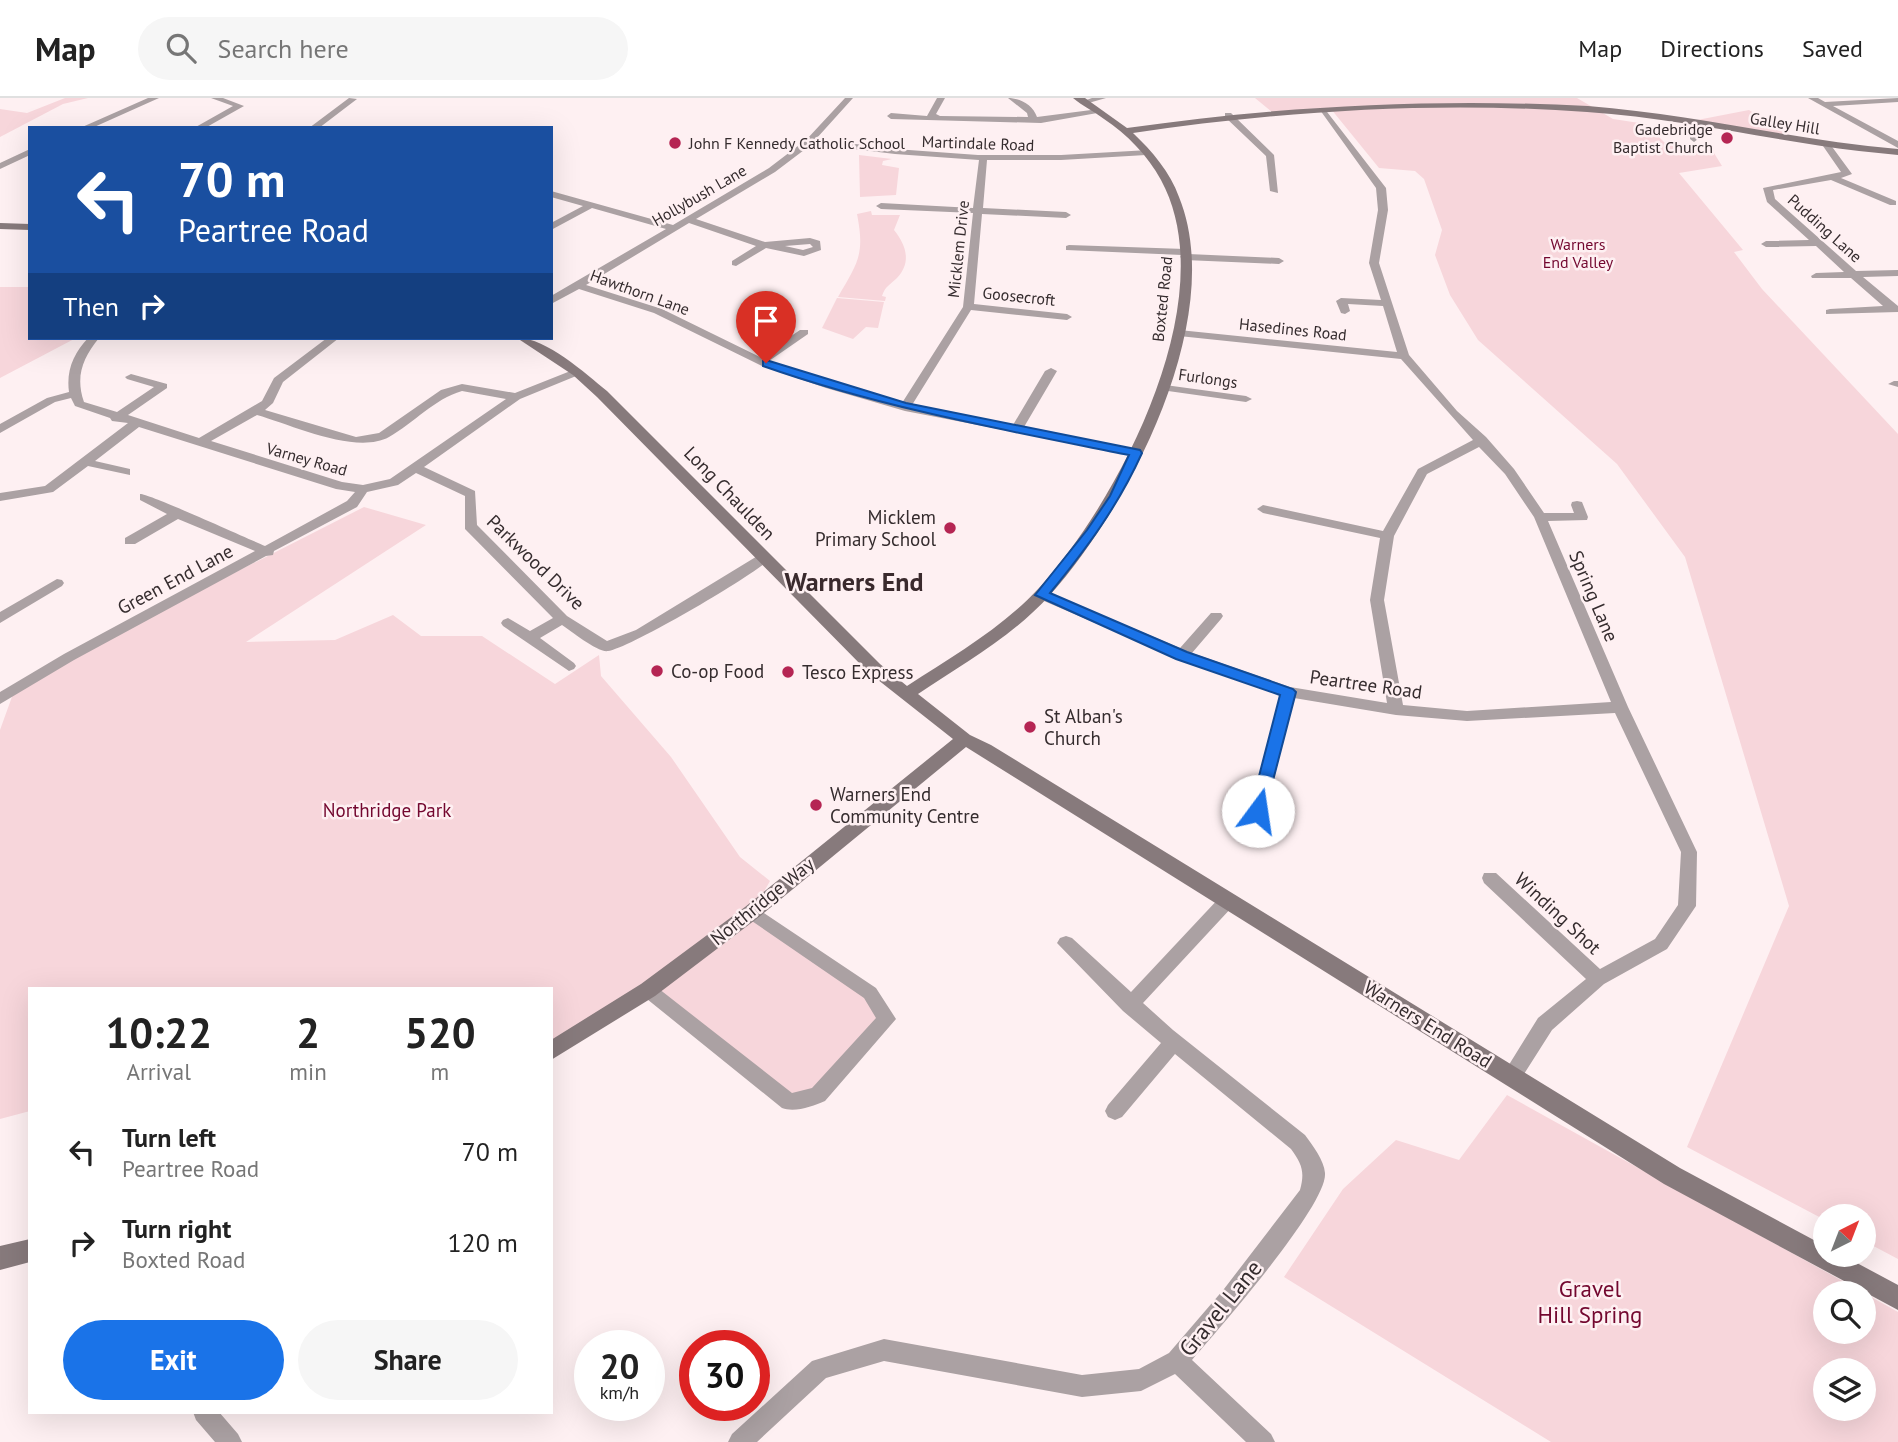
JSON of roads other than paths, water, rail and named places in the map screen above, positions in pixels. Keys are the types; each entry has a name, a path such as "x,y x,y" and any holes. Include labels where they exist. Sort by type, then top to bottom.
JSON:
{"street":[{"path":"90,126 155,98"},
{"path":"202,126 240,106 215,98"},
{"name":"Hollybush Lane","path":"553,300 772,170 810,141 849,98"},
{"path":"935,118 931,115 941,98"},
{"path":"1012,98 1031,112 1033,120"},
{"path":"1082,100 1102,98"},
{"path":"1812,98 1898,145"},
{"path":"316,126 353,99"},
{"name":"Boxted Road","path":"908,693 1006,627 1042,595 1093,533 1116,496 1165,388 1179,333 1185,254 1180,213 1166,183 1146,152 1125,131 1082,100"},
{"path":"1826,104 1898,100"},
{"name":"Galley Hill","path":"1125,131 1228,115 1517,104 1616,112 1827,146 1898,152"},
{"name":"Spring Lane","path":"1324,110 1381,188 1383,210 1374,263 1404,356 1453,413 1510,472 1540,517 1620,708 1689,852 1687,906 1661,944 1598,979 1545,1024 1512,1076"},
{"path":"891,116 1050,120 1099,112"},
{"path":"1228,115 1270,155 1275,191"},
{"path":"105,120 119,124"},
{"path":"1694,124 1694,139"},
{"name":"Martindale Road","path":"810,141 894,153 983,160 1064,160 1146,152"},
{"path":"1827,146 1847,170 1847,174 1834,178"},
{"path":"0,166 28,153"},
{"name":"Micklem Drive","path":"905,407 968,307 983,160"},
{"path":"1834,178 1893,204"},
{"name":"Pudding Lane","path":"1834,178 1768,188 1770,200 1816,243 1895,309"},
{"path":"553,194 674,228"},
{"path":"553,226 593,204"},
{"path":"881,206 1066,215"},
{"path":"688,220 764,245 736,263"},
{"path":"0,226 28,227"},
{"path":"1766,244 1816,243"},
{"path":"1069,248 1279,261"},
{"path":"1816,276 1898,273"},
{"name":"Hawthorn Lane","path":"577,285 658,311 761,361 830,386 905,407 1136,453"},
{"path":"1345,311 1341,301 1385,303"},
{"name":"Goosecroft","path":"968,307 1067,317"},
{"path":"1830,312 1895,309"},
{"path":"761,361 804,332"},
{"name":"Hasedines Road","path":"1179,333 1404,356"},
{"path":"0,429 51,400 74,394 72,380 79,353 92,340"},
{"path":"199,443 267,403 278,380 331,340"},
{"name":"Long Chaulden","path":"526,340 577,372 874,668 964,740"},
{"path":"1017,429 1051,371"},
{"name":"Varney Road","path":"74,394 79,404 116,418 340,486 363,489 394,482 516,397 577,372"},
{"path":"116,418 163,386 131,377"},
{"path":"256,411 356,441 383,436 445,392 462,387 516,397"},
{"name":"Furlongs","path":"1165,388 1246,399"},
{"path":"0,497 48,489 135,424"},
{"path":"1395,710 1377,600 1387,536 1422,472 1482,440"},
{"path":"86,462 126,472"},
{"name":"Parkwood Drive","path":"416,468 471,494 470,526 562,619 606,647 642,633 764,558"},
{"name":"Green End Lane","path":"0,699 69,657 268,552 352,504 363,489"},
{"path":"144,497 177,514 268,552"},
{"path":"1540,517 1583,517 1577,505"},
{"path":"1263,509 1387,536"},
{"path":"130,541 177,514"},
{"path":"0,618 57,583"},
{"name":"Peartree Road","path":"1042,595 1182,656 1288,692 1395,710 1467,716 1620,708"},
{"path":"1182,656 1216,616"},
{"path":"530,638 562,619"},
{"path":"508,623 569,666"},
{"path":"1258,811 1288,692"},
{"name":"Warners End Road","path":"964,740 985,749 1672,1176 1898,1298"},
{"name":"Northridge Way","path":"553,1050 648,990 752,912 964,740"},
{"name":"Winding Shot","path":"1490,878 1598,979"},
{"path":"1130,1005 1227,901"},
{"path":"648,990 789,1102 818,1095 887,1019 870,993 752,912"},
{"name":"Gravel Lane","path":"740,1442 820,1369 884,1350 1082,1386 1141,1380 1177,1361 1232,1297 1309,1195 1315,1174 1308,1154 1298,1142 1173,1043 1066,943"},
{"path":"1115,1111 1173,1043"},
{"path":"0,1258 28,1251"},
{"path":"1177,1361 1263,1442"},
{"path":"206,1414 230,1442"}],"place":[{"name":"Gadebridge Baptist Church","path":"1727,138"},
{"name":"John F Kennedy Catholic School","path":"675,143"},
{"name":"Micklem Primary School","path":"950,528"},
{"name":"Co-op Food","path":"657,671"},
{"name":"Tesco Express","path":"788,672"},
{"name":"St Alban's Church","path":"1030,727"},
{"name":"Warners End Community Centre","path":"816,805"}],"district":[{"name":"Warners End","path":"854,581"}],"park label":[{"name":"Warners End Valley","path":"1578,253"},
{"name":"Northridge Park","path":"387,810"},
{"name":"Gravel Hill Spring","path":"1590,1301"}]}
